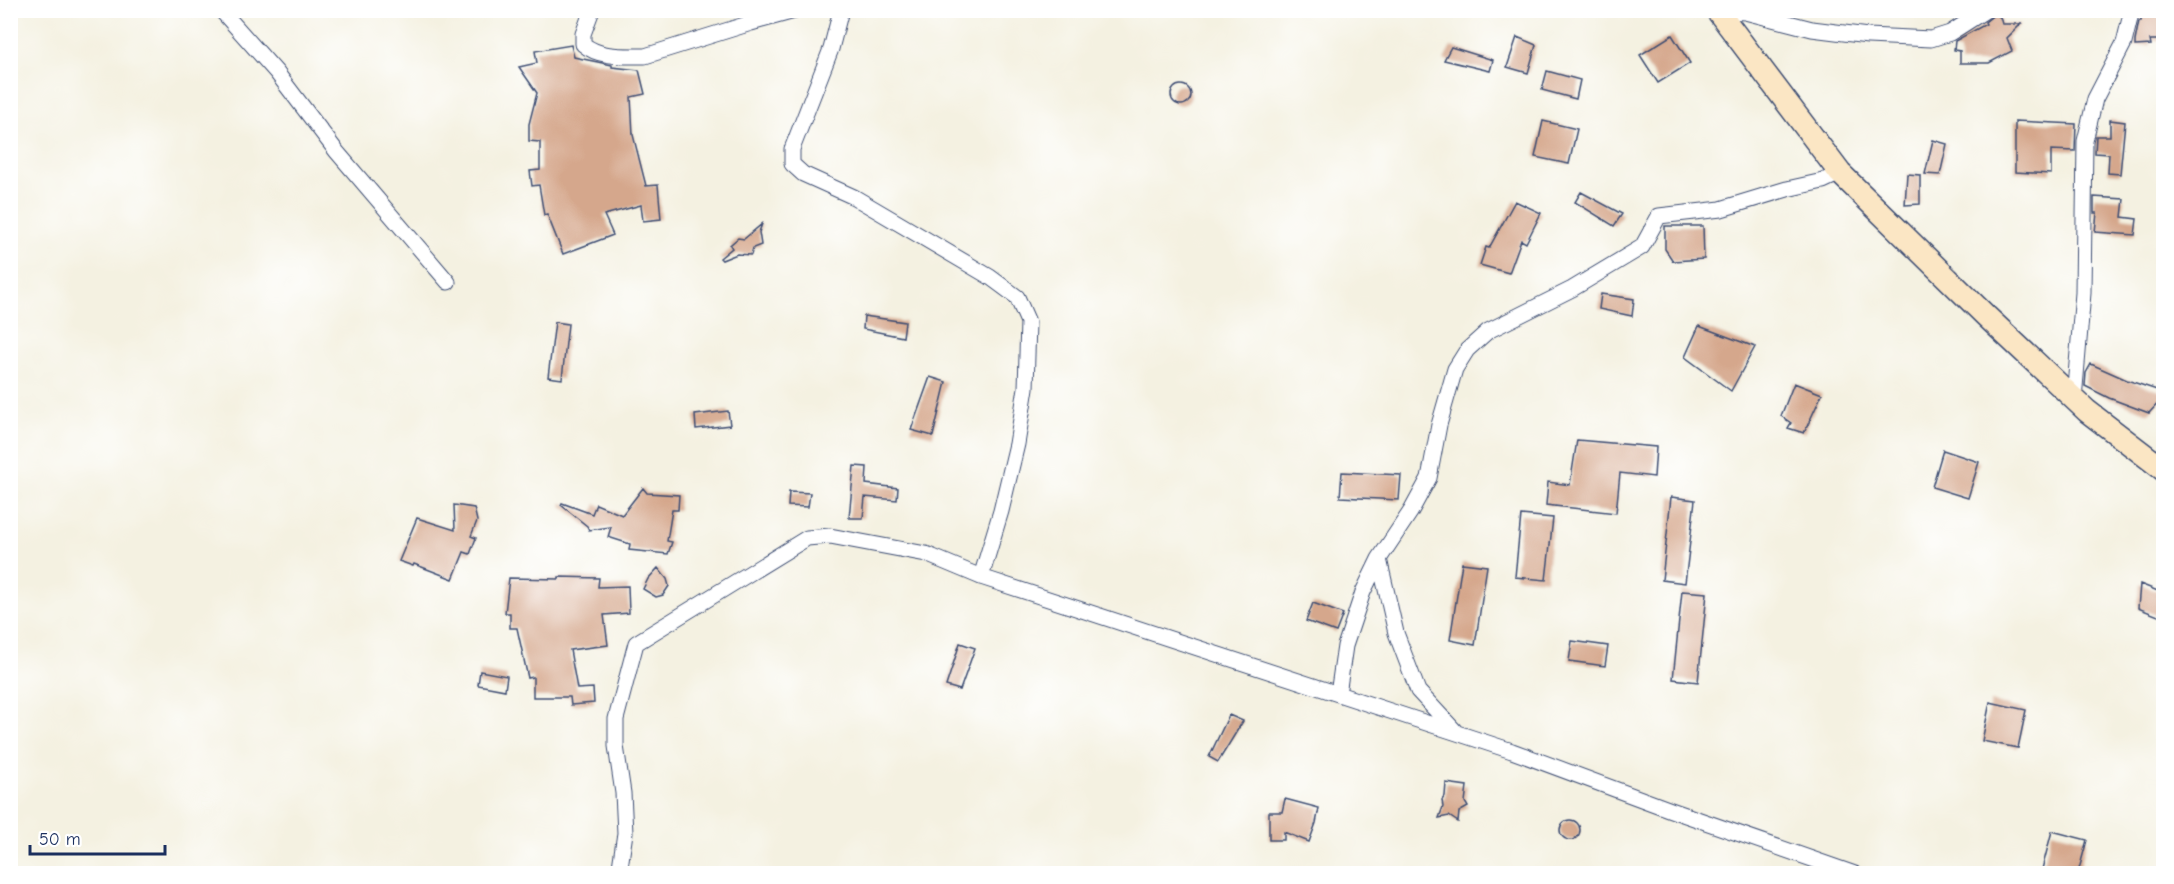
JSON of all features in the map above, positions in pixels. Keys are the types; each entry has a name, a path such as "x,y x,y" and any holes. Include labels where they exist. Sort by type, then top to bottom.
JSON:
{"street":[{"path":"221,10 277,73 337,152 448,282"},
{"path":"592,10 583,34 583,44 591,52 630,56 645,56 798,10"},
{"path":"841,10 831,49 792,149 792,164 803,174 854,198 990,277 1017,297 1028,322 1026,388 1017,444 981,577"},
{"path":"1718,12 1745,12 1812,28 1868,36 1931,39 1950,33 1986,10"},
{"path":"2074,399 2083,293 2085,141 2095,99 2124,43 2132,10"},
{"path":"1718,12 1840,173 2087,411 2163,470"},
{"path":"1338,694 1346,646 1363,592 1380,559 1429,478 1439,425 1455,369 1467,350 1488,331 1572,289 1642,247 1659,216 1721,209 1787,189 1823,181 1840,173"},
{"path":"619,873 626,833 616,746 616,719 636,643 807,538 830,536 926,554 981,577 1456,733 1855,873"},
{"path":"1380,559 1395,633 1418,691 1456,733"}],"building":[{"path":"2142,10 2163,10 2163,40 2150,40 2151,45 2135,46 2139,21 2141,21"},
{"path":"1995,14 2000,17 2002,24 2021,24 2007,38 2012,51 1989,63 1960,63 1960,51 1954,50 1955,41 1986,24 1985,22"},
{"path":"1672,35 1690,63 1658,83 1640,55"},
{"path":"1517,37 1536,45 1528,73 1507,67"},
{"path":"571,45 574,57 612,65 612,67 639,70 645,94 631,97 633,135 646,186 658,185 661,219 643,221 641,205 604,215 613,235 563,254 547,214 544,215 539,185 532,186 530,171 540,170 540,142 529,141 529,124 537,93 519,67 537,63 535,51"},
{"path":"1451,47 1493,60 1490,71 1444,60"},
{"path":"1547,71 1580,80 1576,99 1542,90"},
{"path":"1181,85 1188,88 1191,95 1188,102 1181,105 1174,102 1171,95 1174,88"},
{"path":"2110,120 2125,122 2120,174 2108,173 2109,154 2095,153 2096,136 2110,136"},
{"path":"1543,121 1577,129 1569,164 1535,157"},
{"path":"2015,121 2076,124 2075,151 2051,150 2051,174 2015,172"},
{"path":"1933,140 1947,144 1940,175 1925,174"},
{"path":"1907,174 1920,175 1920,204 1905,205"},
{"path":"1581,192 1622,214 1614,226 1575,202"},
{"path":"2094,197 2124,199 2122,217 2137,219 2135,235 2095,232 2097,213 2094,213"},
{"path":"1515,201 1541,213 1526,243 1521,240 1509,273 1480,265 1486,247 1489,248"},
{"path":"762,224 759,232 761,245 753,248 751,255 737,254 722,260 720,258 732,248 730,245 738,238 744,239"},
{"path":"1665,226 1703,226 1704,259 1673,261 1665,249"},
{"path":"1601,294 1634,299 1632,316 1599,309"},
{"path":"864,316 905,322 903,337 863,329"},
{"path":"555,322 568,324 562,379 548,377"},
{"path":"1699,326 1755,347 1731,391 1685,357"},
{"path":"2091,364 2127,380 2163,392 2163,398 2149,413 2109,398 2085,386 2086,373"},
{"path":"930,377 946,382 933,436 911,430"},
{"path":"1794,383 1822,394 1804,433 1788,428 1791,423 1781,416"},
{"path":"728,411 730,425 696,429 695,415"},
{"path":"1577,440 1656,447 1654,477 1620,473 1616,513 1546,505 1548,482 1570,485"},
{"path":"1943,450 1979,462 1968,498 1932,487"},
{"path":"854,466 867,467 866,484 898,488 897,500 865,497 863,518 849,518"},
{"path":"1342,472 1401,475 1399,500 1340,497"},
{"path":"643,488 647,493 679,495 678,510 672,510 667,541 672,542 668,554 629,550 630,544 608,537 611,527 589,530 561,505 562,503 592,514 596,504 622,515"},
{"path":"789,492 810,493 808,507 788,506"},
{"path":"1671,497 1695,500 1685,583 1662,580"},
{"path":"454,505 474,508 477,521 471,536 476,538 470,554 464,552 453,579 414,564 413,566 399,561 417,518 455,530"},
{"path":"1521,515 1553,518 1546,580 1515,577"},
{"path":"1462,563 1487,566 1475,645 1450,640"},
{"path":"658,568 667,579 669,586 663,595 656,597 643,589"},
{"path":"559,577 599,578 598,587 628,586 629,613 604,615 608,645 570,650 577,689 593,688 594,703 571,705 570,697 533,697 533,677 528,678 517,628 510,628 510,613 505,613 509,578 559,579"},
{"path":"2140,584 2163,593 2163,618 2138,608"},
{"path":"1682,591 1707,593 1698,682 1673,679"},
{"path":"1313,603 1343,614 1336,632 1306,621"},
{"path":"1572,641 1608,646 1605,666 1569,661"},
{"path":"960,643 975,648 960,690 946,686"},
{"path":"480,671 507,676 505,690 478,685"},
{"path":"1990,702 2026,710 2018,748 1982,741"},
{"path":"1229,715 1243,721 1218,762 1209,757"},
{"path":"1446,783 1467,786 1465,802 1468,807 1459,812 1458,822 1449,816 1439,818"},
{"path":"1285,799 1319,808 1309,842 1284,832 1284,840 1269,840 1269,812 1282,812"},
{"path":"1570,820 1577,823 1580,830 1577,837 1570,840 1563,837 1560,830 1563,823"},
{"path":"2052,831 2087,840 2078,873 2041,873"}]}
